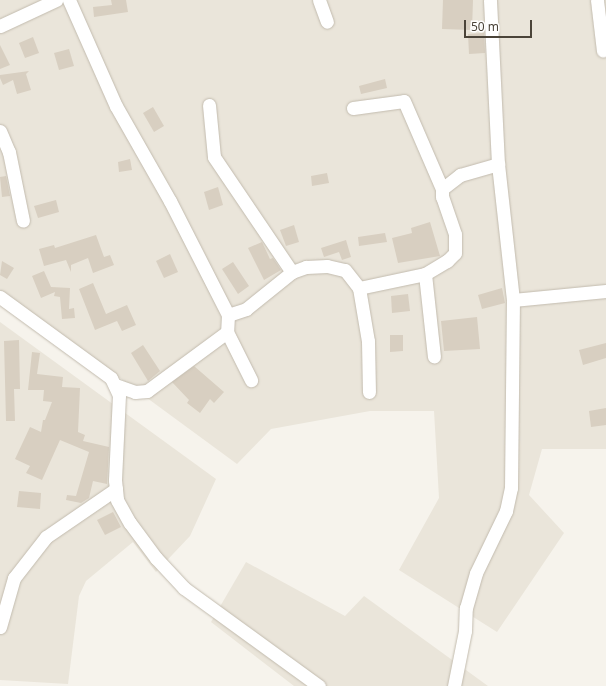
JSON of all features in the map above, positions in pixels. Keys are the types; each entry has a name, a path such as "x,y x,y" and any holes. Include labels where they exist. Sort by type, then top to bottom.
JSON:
{"street":[{"path":"0,26 56,0"},
{"path":"69,0 116,106 170,201 228,315 227,332 251,380"},
{"path":"319,0 327,22"},
{"path":"454,686 465,632 466,608 476,573 506,512 511,488 514,300 498,164 490,0"},
{"path":"597,0 603,51"},
{"path":"353,108 399,99 404,101 442,189 442,197 455,234 456,246 455,253 447,261 425,274 359,288"},
{"path":"209,105 214,157 292,272"},
{"path":"0,131 9,152 23,222"},
{"path":"442,189 460,175 498,164"},
{"path":"228,315 246,309 292,272 306,267 328,266 345,270 359,288 368,341 369,392"},
{"path":"425,274 434,357"},
{"path":"514,300 606,291"},
{"path":"0,297 108,374 115,385 119,406 116,489 117,500 130,523 156,558 184,588 319,686"},
{"path":"115,385 135,392 147,391 227,332"},
{"path":"0,627 14,578 46,537 116,489"}],"shaded area":[{"path":"0,0 606,0 606,449 542,449 529,495 564,533 497,632 399,570 439,498 434,411 370,411 271,429 237,464 0,290"},
{"path":"0,322 216,479 190,536 156,572 133,542 86,581 79,596 68,684 0,680"},
{"path":"246,562 345,616 364,596 488,686 294,686 211,622"}],"building":[{"path":"111,0 126,0 128,12 94,17 93,7 112,5"},
{"path":"443,0 473,0 472,30 442,29"},
{"path":"484,33 485,53 469,54 468,34"},
{"path":"33,37 39,53 25,58 19,43"},
{"path":"0,45 10,65 0,69"},
{"path":"69,49 74,66 59,70 54,53"},
{"path":"29,71 26,74 31,90 17,94 13,80 3,85 0,78 0,75"},
{"path":"385,79 387,88 361,94 359,86"},
{"path":"153,107 164,126 154,132 143,113"},
{"path":"130,159 132,170 119,172 118,162"},
{"path":"327,173 329,183 312,186 311,176"},
{"path":"6,176 10,196 2,197 0,177"},
{"path":"218,187 223,205 209,210 204,192"},
{"path":"56,200 59,212 38,218 34,206"},
{"path":"430,222 440,256 398,263 392,238 412,233 411,228"},
{"path":"294,225 299,242 286,246 280,230"},
{"path":"385,233 387,242 359,246 358,237"},
{"path":"96,235 104,257 110,255 114,265 93,273 88,258 71,265 71,272 66,260 44,266 39,249 54,245 55,248"},
{"path":"346,240 351,257 342,260 339,252 324,257 321,248"},
{"path":"262,242 270,259 273,258 281,270 264,280 248,248"},
{"path":"170,254 178,272 164,278 156,261"},
{"path":"2,261 14,268 7,279 0,275"},
{"path":"233,262 249,286 238,294 222,269"},
{"path":"44,271 51,287 70,288 69,309 74,308 75,318 62,319 60,297 54,296 55,292 41,298 32,276"},
{"path":"93,283 106,314 127,305 136,325 122,331 117,321 95,330 79,289"},
{"path":"502,288 505,303 482,309 478,295"},
{"path":"408,294 410,311 392,313 391,296"},
{"path":"477,317 480,349 444,351 441,321"},
{"path":"390,335 403,335 403,351 390,352"},
{"path":"19,340 20,389 14,389 15,421 6,421 4,341"},
{"path":"606,343 606,358 583,365 579,350"},
{"path":"143,345 160,371 148,381 131,353"},
{"path":"32,352 40,353 37,374 63,377 62,387 80,388 78,432 85,435 83,441 109,447 107,484 93,481 89,498 81,503 66,500 67,495 76,496 89,452 60,440 42,480 26,473 30,466 15,459 30,427 41,432 43,420 45,420 52,402 43,401 44,390 28,390"},
{"path":"194,366 224,392 214,403 210,399 200,413 187,403 189,400 172,382"},
{"path":"606,408 606,425 591,427 589,411"},
{"path":"19,491 41,493 40,509 17,507"},
{"path":"113,512 121,527 105,535 97,520"}]}
